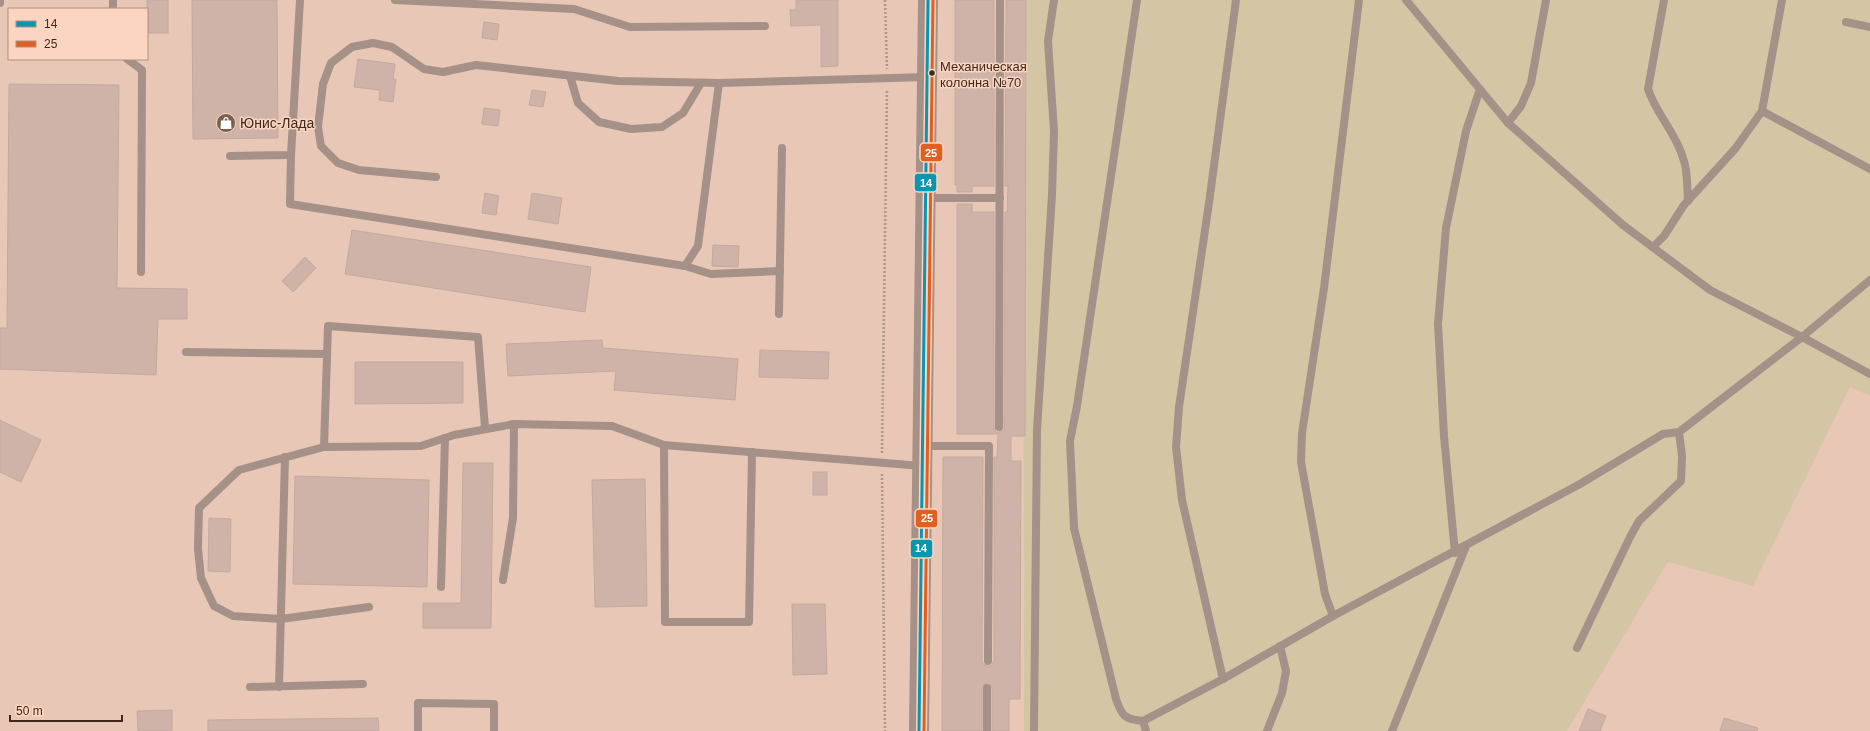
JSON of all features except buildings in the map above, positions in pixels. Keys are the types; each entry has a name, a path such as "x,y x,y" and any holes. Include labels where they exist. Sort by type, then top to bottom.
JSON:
{"street":[{"path":"919,731 928,0"}],"lane":[{"path":"300,0 291,156 290,204 685,266 711,274 780,271"},
{"path":"395,0 574,9 630,27 765,26"},
{"path":"999,428 1000,0"},
{"path":"1034,731 1037,430 1052,195 1054,131 1048,41 1054,0"},
{"path":"1138,0 1077,406 1070,441 1074,528 1116,699 1121,713 1130,719 1143,721 1223,679 1333,616 1580,484 1663,434 1679,432 1802,337 1870,280"},
{"path":"1223,679 1182,500 1176,447 1179,407 1209,204 1236,0"},
{"path":"1333,616 1325,594 1300,462 1302,433 1324,288 1359,0"},
{"path":"1406,0 1508,123 1623,225 1710,290 1870,374"},
{"path":"1413,9 1417,0"},
{"path":"1508,123 1521,106 1530,83 1546,0"},
{"path":"1664,0 1648,89 1652,104 1665,122 1684,158 1688,201"},
{"path":"1653,247 1664,236 1688,201 1735,149 1762,111 1782,0"},
{"path":"1846,22 1870,27"},
{"path":"436,177 359,170 338,163 321,146 318,127 323,84 331,64 352,47 373,43 392,47 424,69 443,72 476,65 618,81 701,83 927,77"},
{"path":"128,60 142,70 141,272"},
{"path":"570,76 578,103 599,122 631,129 662,127 683,113 701,83"},
{"path":"685,266 698,246 719,83"},
{"path":"1455,552 1444,436 1438,324 1446,228 1466,131 1480,89"},
{"path":"1762,111 1870,169"},
{"path":"779,314 782,148"},
{"path":"230,156 291,156"},
{"path":"925,198 1000,198"},
{"path":"324,447 328,326 478,337 485,428"},
{"path":"186,352 327,354"},
{"path":"369,607 281,619 233,616 214,606 201,578 198,549 199,508 239,470 285,457 324,447 421,446 445,438 485,428 514,424 612,426 664,445 922,466"},
{"path":"503,580 513,518 514,424"},
{"path":"1577,648 1630,537 1639,522 1681,481 1682,456 1679,432"},
{"path":"441,587 445,438"},
{"path":"664,445 665,622 749,622 752,452"},
{"path":"922,446 988,446 988,661"},
{"path":"279,687 285,457"},
{"path":"1392,731 1466,546"},
{"path":"1267,731 1282,693 1286,671 1280,646"},
{"path":"250,688 363,684"},
{"path":"987,688 987,731"},
{"path":"418,731 418,703 494,704 494,731"},
{"path":"1143,721 1146,731"}],"path":[{"path":"885,0 887,78 882,462 885,731"}],"shaded area":[{"path":"1023,0 1870,0 1870,396 1850,387 1753,586 1668,562 1567,731 1024,731"}],"transit line":[{"name":"14","path":"919,731 928,0"},
{"name":"25","path":"924,731 933,0"}],"place":[{"name":"Механическая колонна №70","path":"932,73"},
{"name":"Юнис-Лада","path":"226,123"}]}
